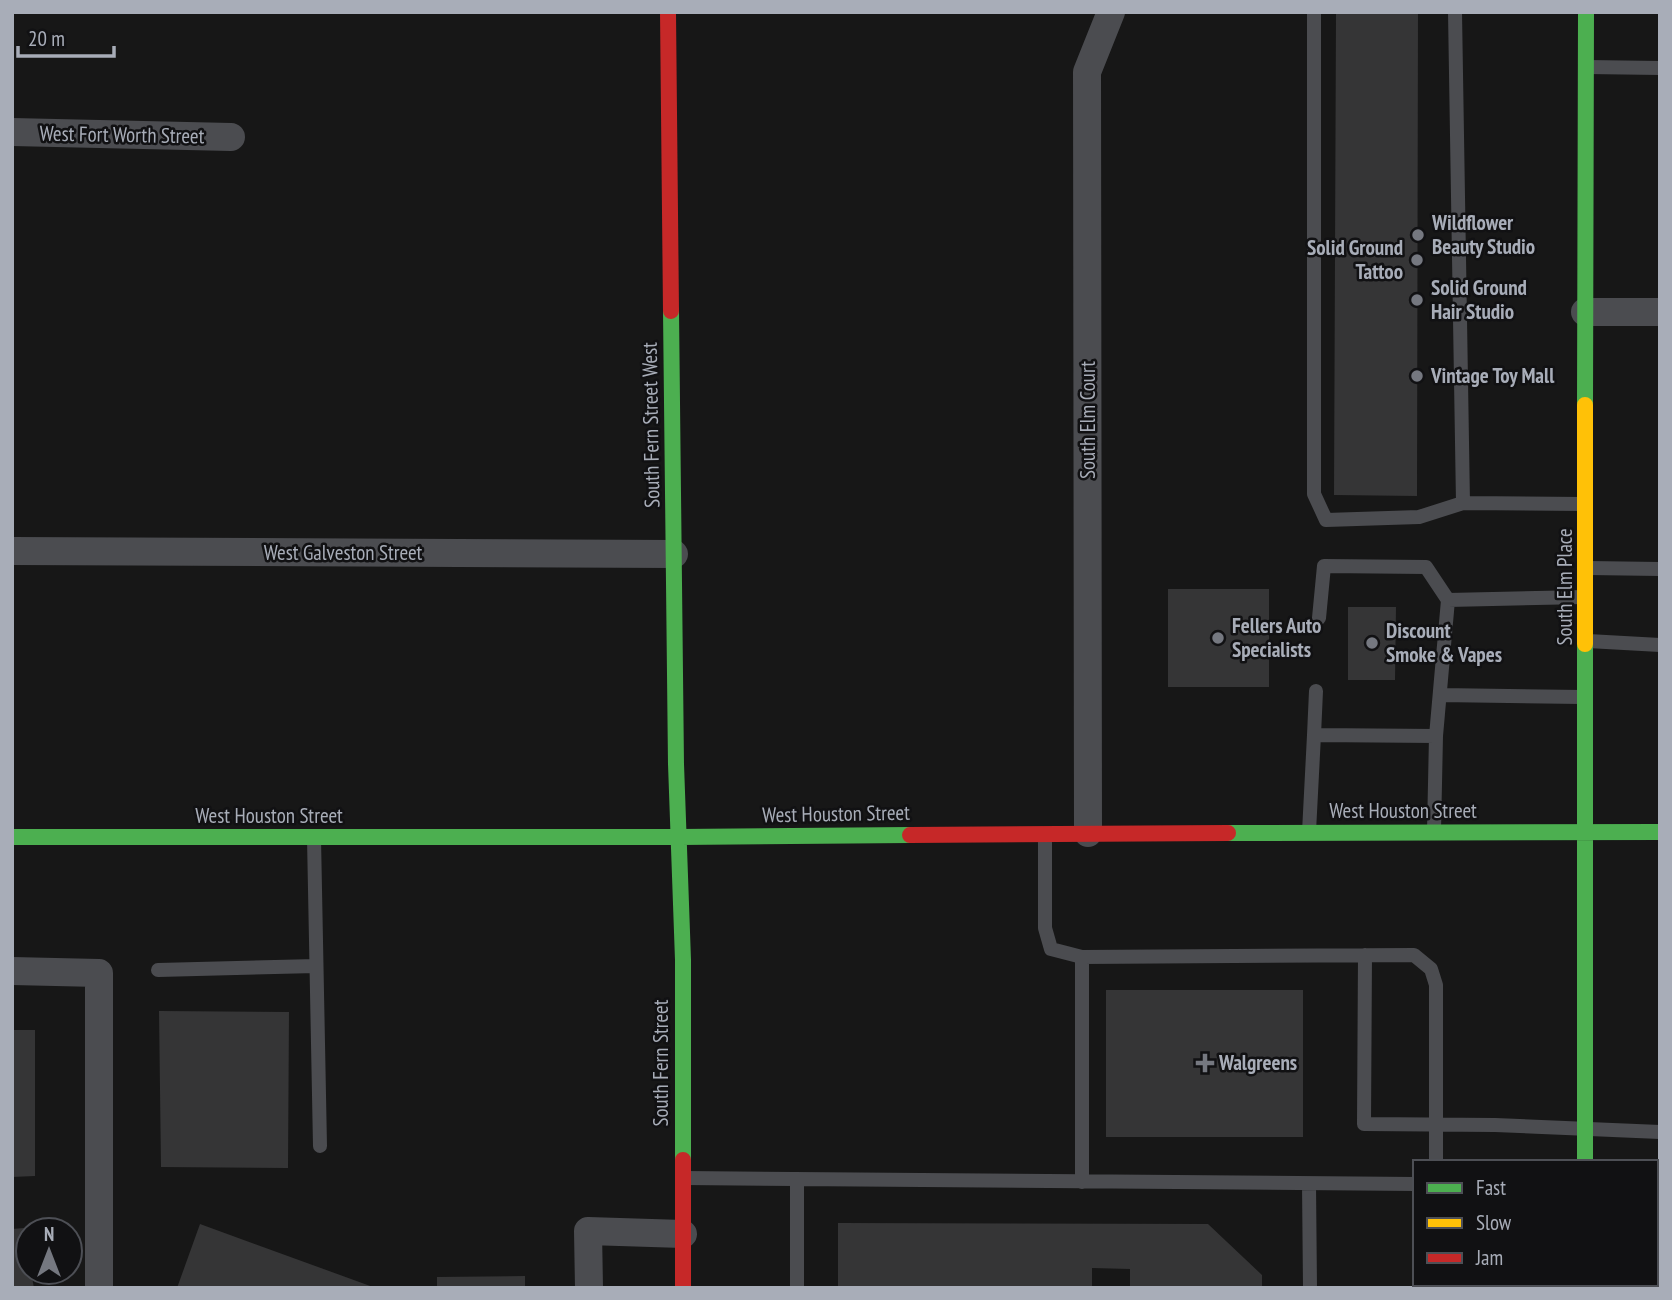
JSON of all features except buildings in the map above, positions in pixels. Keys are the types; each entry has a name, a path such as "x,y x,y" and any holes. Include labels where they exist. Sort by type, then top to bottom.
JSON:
{"main road":[{"name":"South Fern Street West","path":"668,12 676,764 680,837"},
{"name":"South Elm Place","path":"1585,1160 1586,12"},
{"name":"West Houston Street","path":"12,837 1660,832"},
{"name":"South Fern Street","path":"680,837 682,1288"}],"street":[{"name":"South Elm Court","path":"1088,833 1087,72 1111,12"},
{"name":"West Fort Worth Street","path":"12,132 231,137"},
{"path":"1585,312 1660,312"},
{"name":"West Galveston Street","path":"12,551 674,554"},
{"path":"12,971 99,973 99,1288"},
{"path":"589,1288 588,1231 682,1234"}],"lane":[{"path":"1314,12 1314,494 1326,520 1419,517 1463,503 1586,504"},
{"path":"1455,12 1463,503"},
{"path":"1586,67 1660,68"},
{"path":"1319,618 1324,566 1426,567 1448,600 1436,736 1434,832"},
{"path":"1586,568 1660,569"},
{"path":"1448,600 1587,597"},
{"path":"1586,641 1660,645"},
{"path":"1309,832 1316,691"},
{"path":"1440,695 1586,697"},
{"path":"1314,735 1436,736"},
{"path":"1045,833 1045,928 1051,949 1082,957 1414,955 1431,969 1436,985 1436,1160"},
{"path":"314,837 320,1146"},
{"path":"1365,955 1364,1124 1660,1132"},
{"path":"1082,957 1082,1182"},
{"path":"159,970 316,966"},
{"path":"683,1178 1413,1184"},
{"path":"797,1179 797,1288"},
{"path":"1310,1184 1310,1288"}],"traffic: fast":[{"path":"1585,405 1586,12"},
{"path":"671,311 676,764 683,960 683,1160"},
{"path":"1585,644 1585,1160"},
{"path":"1228,833 1660,832"},
{"path":"12,837 910,835"}],"traffic: slow":[{"path":"1585,405 1585,644"}],"traffic: jam":[{"path":"668,12 671,311"},
{"path":"910,835 1228,833"},
{"path":"683,1160 683,1288"}],"place":[{"name":"Wildflower Beauty Studio","path":"1418,235"},
{"name":"Solid Ground Tattoo","path":"1417,260"},
{"name":"Solid Ground Hair Studio","path":"1417,300"},
{"name":"Vintage Toy Mall","path":"1417,376"},
{"name":"Fellers Auto Specialists","path":"1218,638"},
{"name":"Discount Smoke & Vapes","path":"1372,643"},
{"name":"Walgreens","path":"1205,1063"}]}
